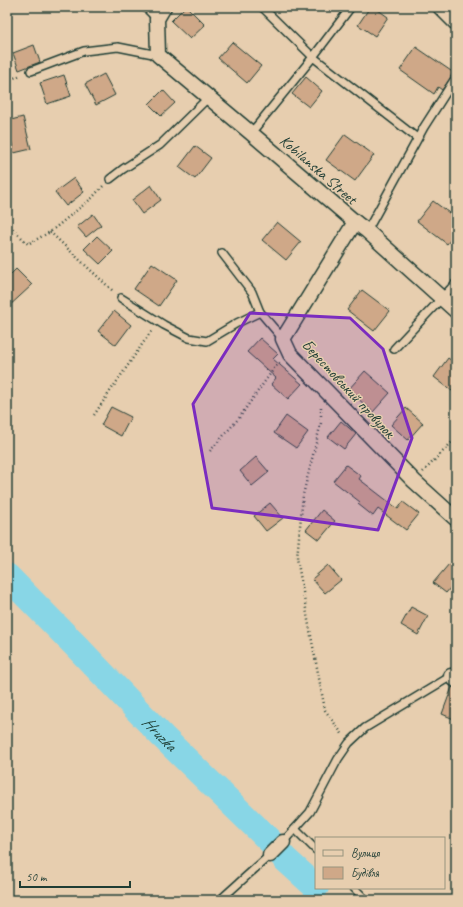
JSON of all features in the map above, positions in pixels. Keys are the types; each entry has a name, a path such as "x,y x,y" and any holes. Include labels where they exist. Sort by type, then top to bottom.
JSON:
{"street":[{"path":"440,7 456,23"},
{"path":"158,55 160,13"},
{"name":"Kobilanska Street","path":"158,55 367,231 456,311"},
{"name":"Берестовський провулок","path":"355,222 283,339 290,354 414,481 456,519"},
{"path":"270,856 284,842"}],"lane":[{"path":"146,7 160,13"},
{"path":"262,7 313,57 417,138"},
{"path":"251,133 313,57 351,7"},
{"path":"31,71 84,51 118,47 158,55"},
{"path":"367,231 417,138 456,78"},
{"path":"110,179 160,145 209,97"},
{"path":"222,253 252,292 260,312 283,339"},
{"path":"394,349 442,299 456,282"},
{"path":"121,298 164,325 189,338 207,341 237,323 260,312"},
{"path":"284,842 310,812 338,759 349,743 365,728 454,676"},
{"path":"295,829 315,849"},
{"path":"220,900 270,856"},
{"path":"355,889 366,900"}],"path":[{"path":"7,81 31,71"},
{"path":"7,223 28,244 50,232 92,198 110,179"},
{"path":"50,232 121,298"},
{"path":"94,415 158,321"},
{"path":"210,451 238,418 275,367 290,354"},
{"path":"321,386 321,423 302,495 297,558 325,710 349,743"},
{"path":"414,481 456,438"}],"highlighted area":[{"path":"250,313 350,318 383,349 412,438 378,530 212,508 193,404"}],"building":[{"path":"185,7 187,7 205,25 190,39 171,21"},
{"path":"370,7 374,7 388,17 375,36 358,25"},
{"path":"232,42 261,66 247,83 218,58"},
{"path":"34,45 40,62 19,70 13,53"},
{"path":"416,47 454,73 442,90 438,87 434,94 400,70"},
{"path":"104,74 115,95 96,105 85,84"},
{"path":"64,75 71,96 47,104 40,83"},
{"path":"306,77 322,91 309,107 292,94"},
{"path":"163,90 175,103 161,116 149,104"},
{"path":"23,117 31,149 14,153 7,121"},
{"path":"345,134 374,155 355,181 326,160"},
{"path":"195,146 211,158 195,179 179,167"},
{"path":"74,178 84,192 66,206 55,192"},
{"path":"151,185 161,200 142,214 132,200"},
{"path":"433,201 456,218 456,233 447,244 417,221"},
{"path":"93,214 101,225 86,237 77,227"},
{"path":"277,222 301,242 286,260 262,240"},
{"path":"97,236 113,251 100,264 84,249"},
{"path":"152,263 177,280 159,306 134,289"},
{"path":"16,269 32,285 7,308 7,278"},
{"path":"362,290 390,311 374,331 347,310"},
{"path":"114,311 131,325 116,345 98,331"},
{"path":"260,338 278,354 273,359 302,384 288,399 271,384 276,378 247,352"},
{"path":"448,358 456,364 456,394 434,377"},
{"path":"365,371 390,393 373,412 348,390"},
{"path":"111,407 131,417 121,436 101,425"},
{"path":"406,408 423,423 408,440 391,425"},
{"path":"286,416 308,432 296,448 274,433"},
{"path":"341,421 356,434 344,449 328,437"},
{"path":"256,457 269,472 252,486 240,471"},
{"path":"346,465 361,476 359,479 398,509 403,502 419,514 406,530 378,509 373,516 358,504 360,502 333,481"},
{"path":"270,503 283,518 266,531 254,516"},
{"path":"322,510 335,521 319,540 306,530"},
{"path":"449,564 456,569 456,581 446,593 433,583"},
{"path":"328,565 341,580 325,593 312,579"},
{"path":"411,607 428,616 418,635 401,625"},
{"path":"452,687 456,688 456,720 442,714"}],"waterway":[{"name":"Hruzka","path":"7,576 163,737 270,841 285,859 315,886"}]}
